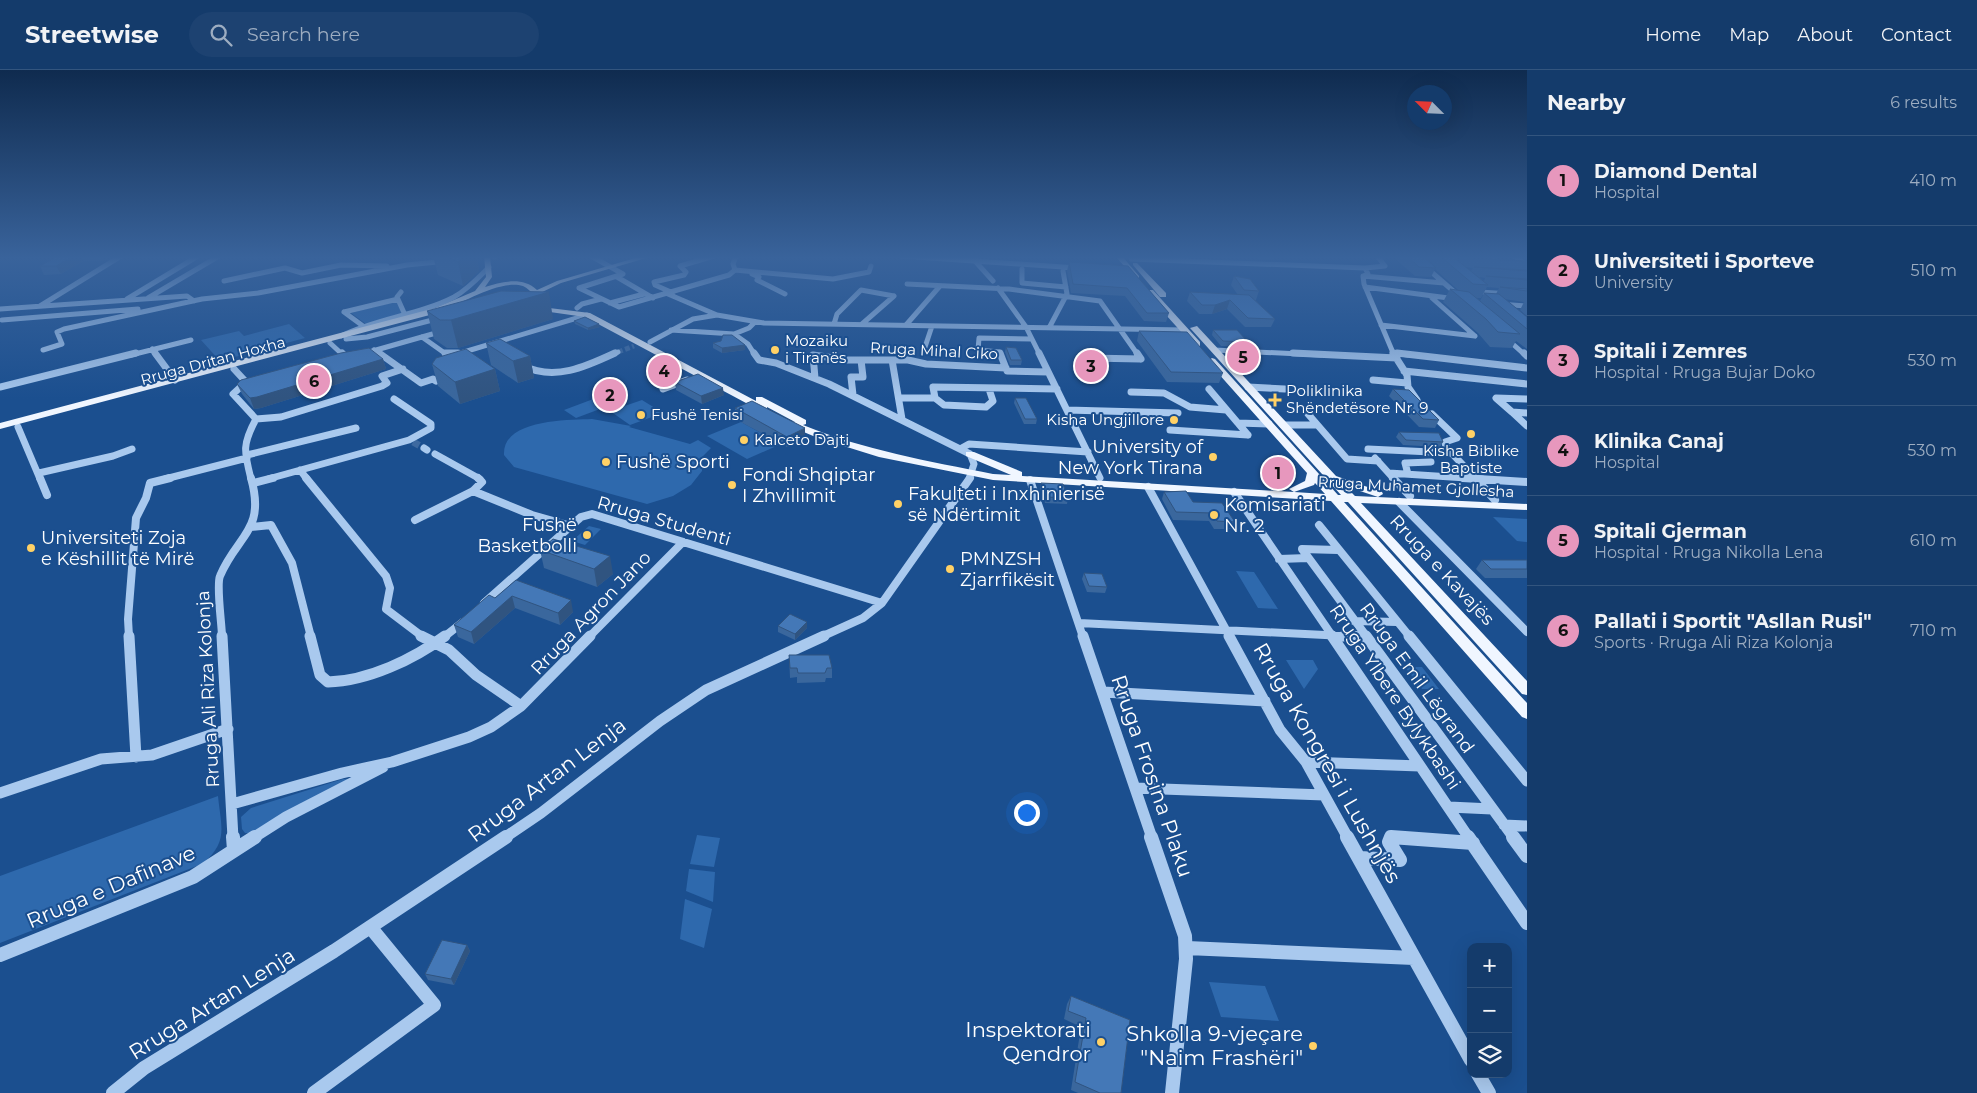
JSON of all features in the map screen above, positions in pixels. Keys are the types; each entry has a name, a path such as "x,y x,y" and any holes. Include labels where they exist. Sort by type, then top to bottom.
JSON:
{"main road":[{"name":"Rruga Dritan Hoxha","path":"0,432 330,344 455,304"},
{"name":"Rruga Muhamet Gjollesha","path":"530,304 528,307 566,310 587,315 790,423 821,436 883,455 1030,480 1234,492 1296,492"},
{"name":"Rruga Muhamet Gjollesha","path":"555,304 600,315 642,344 826,432 892,452 972,471 1381,498 1410,496 1527,502"},
{"name":"Rruga e Kavajës","path":"1165,304 1185,330 1283,425 1329,474 1353,517 1527,713"},
{"name":"Rruga e Kavajës","path":"1167,304 1214,350 1247,391 1269,424 1312,472 1368,517 1527,690"},
{"name":"Rruga Dritan Hoxha","path":"0,426 175,380 464,309"},
{"path":"965,451 1018,474"},
{"path":"1296,492 1310,483 1312,472"},
{"path":"1329,474 1353,487 1381,498 1370,507 1368,517"},
{"path":"1296,492 1331,505 1353,517"},
{"name":"Rruga Muhamet Gjollesha","path":"1381,498 1399,502 1527,507"}],"street":[{"path":"39,306 43,304"},
{"path":"0,309 71,304"},
{"path":"43,350 62,344 57,332 61,330 182,304"},
{"path":"364,326 344,312 378,304"},
{"path":"400,304 405,315"},
{"path":"344,338 364,326 441,304"},
{"path":"577,308 588,304"},
{"path":"612,304 622,307 633,304"},
{"path":"693,304 717,315 755,322 1185,330"},
{"path":"834,324 837,314 847,304"},
{"path":"862,324 885,304"},
{"path":"906,325 925,304"},
{"path":"1009,304 1026,327 1100,478"},
{"path":"1049,328 1062,304"},
{"path":"1089,358 1141,359 1102,304"},
{"path":"1372,304 1404,371 1407,383 1420,403"},
{"path":"1439,304 1475,336"},
{"path":"1495,304 1507,314"},
{"path":"1502,304 1527,306"},
{"path":"2,320 12,308"},
{"path":"2,320 137,309 153,310"},
{"path":"422,336 446,354 452,355 587,315"},
{"path":"642,344 693,319 717,315"},
{"path":"344,338 367,337 449,316"},
{"path":"671,330 734,334 749,328 755,322"},
{"path":"1381,325 1475,336"},
{"path":"922,358 932,326"},
{"path":"330,344 347,358 447,330"},
{"path":"734,334 748,344 759,360 776,363 815,378 965,451 973,459 972,471"},
{"path":"1504,335 1526,354"},
{"name":"Rruga Mihal Ciko","path":"1032,339 979,338 978,350 999,352 1007,371 1048,372"},
{"path":"0,387 192,340"},
{"path":"152,349 175,380"},
{"path":"374,350 421,383 433,379 436,382"},
{"path":"1214,350 1395,355 1527,368"},
{"path":"515,360 534,372 555,374 618,352"},
{"name":"Rruga Mihal Ciko","path":"815,378 813,355 861,360 922,358 1006,368"},
{"name":"Rruga Mihal Ciko","path":"853,395 851,377 864,377 861,360"},
{"path":"892,360 902,420"},
{"path":"234,369 246,382 233,394 256,419 281,417 382,386 388,383 382,376 403,369"},
{"path":"1404,371 1527,384"},
{"path":"663,389 701,375"},
{"path":"1373,380 1407,383"},
{"path":"988,388 993,401 986,407 944,405 935,398 932,387 1057,389"},
{"path":"1247,391 1285,388"},
{"path":"1170,430 1248,435 1209,389"},
{"path":"1131,392 1168,394 1200,409 1226,410"},
{"path":"898,398 935,398"},
{"path":"1527,399 1496,398 1527,426"},
{"path":"254,483 411,441 432,426 394,399"},
{"path":"1426,409 1456,436 1456,440 1444,444 1495,500"},
{"path":"1067,410 1178,413"},
{"path":"1512,412 1527,413"},
{"path":"1310,413 1308,414 1347,459 1378,461"},
{"name":"Rruga Ali Riza Kolonja","path":"234,850 219,578 250,526 256,504 254,483 247,456 246,436 256,419"},
{"path":"1238,423 1269,424"},
{"path":"1283,425 1317,425"},
{"path":"18,427 47,495"},
{"path":"136,757 128,619 136,518 139,510 148,499 150,483 356,428"},
{"path":"965,451 969,444 1088,452"},
{"path":"39,473 112,456 132,449"},
{"name":"Rruga Muhamet Gjollesha","path":"1410,496 1368,450 1418,451"},
{"path":"1418,451 1452,453"},
{"path":"1418,451 1446,476"},
{"path":"415,520 473,490 482,482 480,479 435,454"},
{"path":"1408,474 1405,463 1430,462"},
{"path":"300,470 386,576 390,588 386,609 419,635 449,650 476,675 522,706"},
{"name":"Rruga Artan Lenja","path":"113,1093 144,1068 371,928 527,823 686,703 730,677 854,623 882,602 963,490 972,471"},
{"path":"1390,473 1527,482"},
{"name":"Rruga Frosina Plaku","path":"1030,480 1180,916 1187,948 1172,1093"},
{"name":"Rruga Kongresi i Lushnjës","path":"1148,487 1280,730 1306,762 1467,1053"},
{"path":"473,490 532,515 571,526"},
{"name":"Rruga Ylbere Bylykbashi","path":"1234,492 1527,923"},
{"name":"Rruga e Kavajës","path":"1399,502 1527,632"},
{"name":"Rruga Studenti","path":"250,526 271,525 292,563 323,680 334,683 352,679 411,656 436,643 584,515 592,514 670,536 683,542 882,602"},
{"path":"1319,526 1527,781"},
{"name":"Rruga Agron Jano","path":"392,762 469,737 490,727 522,706 683,542"},
{"path":"1308,558 1302,549 1338,550"},
{"path":"1279,559 1308,558"},
{"name":"Rruga Emil Lëgrand","path":"1308,558 1527,856"},
{"path":"1354,621 1397,622"},
{"path":"1079,623 1365,637"},
{"path":"1103,692 1265,701"},
{"path":"0,793 101,759 113,756 136,757 152,755 228,729"},
{"path":"232,804 342,773 392,762"},
{"path":"234,850 286,817 392,762"},
{"path":"1306,762 1420,766"},
{"path":"1135,788 1324,795"},
{"path":"1448,807 1492,809"},
{"path":"1504,825 1527,826"},
{"path":"1359,858 1400,860 1389,842 1391,837 1473,843"},
{"name":"Rruga e Dafinave","path":"0,955 174,885 199,873 234,850"},
{"path":"314,1093 434,1004 371,928"},
{"path":"1187,948 1414,958"},
{"path":"1480,1078 1489,1093"}],"shaded area":[{"path":"387,304 399,304 402,315 366,324 351,313"},
{"path":"289,324 305,338 220,361 201,340 239,331 244,336"},
{"name":"Fushë Sporti","path":"596,398 608,406 576,418 564,410"},
{"path":"642,400 663,413 630,425 610,411"},
{"name":"Fushë Sporti","path":"592,419 631,426 629,427 690,444 698,440 711,448 702,457 702,471 691,485 673,496 647,504 514,467 504,455 506,443 514,434 525,428 553,421"},
{"name":"Kalceto Dajti","path":"741,422 781,444 747,459 707,436"},
{"path":"1493,517 1527,519 1527,542 1517,541"},
{"name":"Fushë Basketbolli","path":"589,526 601,529 585,545 572,541"},
{"path":"1236,571 1254,572 1278,609 1258,608"},
{"path":"1286,660 1313,660 1318,669 1304,689"},
{"path":"1405,667 1422,667 1439,689 1422,689"},
{"path":"343,779 352,779 252,833 245,833 242,829 241,817 251,808"},
{"path":"218,796 221,825 220,841 211,856 202,864 0,943 0,876"},
{"path":"697,835 720,838 714,867 690,864"},
{"path":"689,869 715,872 713,902 686,891"},
{"path":"685,899 712,909 704,948 680,939"},
{"path":"1209,982 1265,986 1279,1021 1221,1017"}],"building":[{"path":"454,304 508,304 451,320 440,320 427,311"},
{"path":"1140,304 1161,304 1169,313 1147,313"},
{"path":"1201,304 1219,304 1215,305"},
{"path":"1234,304 1258,304 1275,319 1248,318"},
{"path":"1468,304 1483,304 1520,334 1498,332"},
{"path":"1497,304 1511,304 1527,317 1527,329"},
{"path":"585,317 599,324 588,328 574,321"},
{"path":"1213,330 1237,330 1248,342 1223,341"},
{"path":"1139,331 1187,332 1223,373 1171,372"},
{"path":"723,335 732,335 745,345 722,348 713,343 721,341"},
{"path":"500,339 530,356 513,361 486,343"},
{"path":"1006,347 1016,348 1022,360 1011,360"},
{"path":"369,348 383,359 257,397 250,398 237,384 241,380 341,353"},
{"path":"466,349 495,369 455,382 432,364 436,358"},
{"path":"1231,350 1256,351 1260,355 1234,354"},
{"path":"698,374 723,388 701,396 675,382"},
{"path":"1393,389 1409,390 1439,420 1423,419"},
{"path":"1015,398 1026,398 1037,419 1025,419"},
{"path":"752,401 805,428 787,437 735,408"},
{"path":"1399,432 1439,433 1443,442 1406,440"},
{"path":"1041,483 1063,484 1068,498 1046,497"},
{"path":"1186,491 1193,502 1222,503 1235,522 1217,521 1212,513 1176,512 1164,492"},
{"path":"553,539 610,556 594,569 540,550"},
{"path":"1482,560 1527,560 1527,569 1491,569"},
{"path":"1084,573 1102,574 1107,587 1089,586"},
{"path":"516,580 571,600 558,613 512,596 471,632 454,625 489,595 495,598"},
{"path":"790,614 807,622 795,634 778,626"},
{"path":"789,655 829,655 832,668 827,668 825,673 798,673 797,668 790,668"},
{"path":"442,940 467,945 451,979 425,974"},
{"name":"Inspektorati Qendror","path":"1071,996 1130,1020 1121,1093 1100,1093 1075,1082 1086,1018 1068,1011"}],"tunnel":[{"path":"618,352 634,346"},
{"path":"413,442 424,448"}],"place":[{"name":"Mozaiku i Tiranës","path":"775,350"},
{"name":"Spitali Gjerman","path":"1243,357"},
{"name":"Spitali i Zemres","path":"1091,366"},
{"name":"Klinika Canaj","path":"664,371"},
{"name":"Pallati i Sportit \"Asllan Rusi\"","path":"314,381"},
{"name":"Universiteti i Sporteve","path":"610,395"},
{"name":"Poliklinika Shëndetësore Nr. 9","path":"1275,400"},
{"name":"Fushë Tenisi","path":"641,415"},
{"name":"Kisha Ungjillore","path":"1174,420"},
{"name":"Kisha Biblike Baptiste","path":"1471,434"},
{"name":"Kalceto Dajti","path":"744,440"},
{"name":"University of New York Tirana","path":"1213,457"},
{"name":"Fushë Sporti","path":"606,462"},
{"name":"Diamond Dental","path":"1278,473"},
{"name":"Fondi Shqiptar I Zhvillimit","path":"732,485"},
{"name":"Fakulteti i Inxhinierisë së Ndërtimit","path":"898,504"},
{"name":"Komisariati Nr. 2","path":"1214,515"},
{"name":"Fushë Basketbolli","path":"587,535"},
{"name":"Universiteti Zoja e Këshillit të Mirë","path":"31,548"},
{"name":"PMNZSH Zjarrfikësit","path":"950,569"},
{"name":"Inspektorati Qendror","path":"1101,1042"},
{"name":"Shkolla 9-vjeçare \"Naim Frashëri\"","path":"1313,1046"}]}
